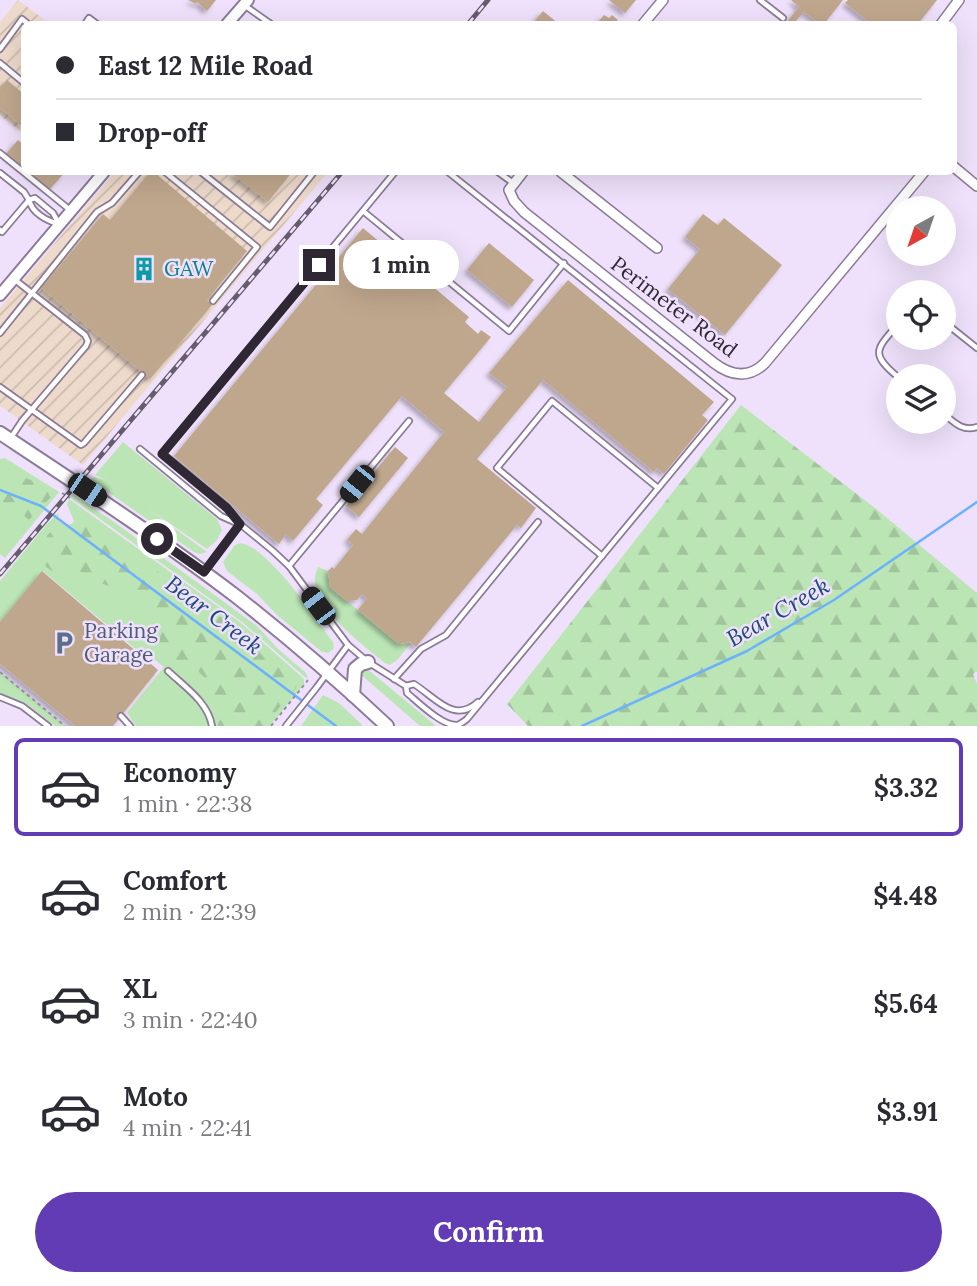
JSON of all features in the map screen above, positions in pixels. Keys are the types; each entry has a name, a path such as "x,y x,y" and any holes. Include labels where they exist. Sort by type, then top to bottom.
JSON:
{"main road":[{"path":"5,436 116,509 204,572 328,671 387,726"},
{"path":"354,695 354,672 357,666 368,662"}],"street":[{"path":"943,21 959,0"},
{"path":"645,21 660,1"},
{"path":"230,21 245,3"},
{"path":"957,169 977,186"},
{"path":"0,294 101,175"},
{"path":"511,187 521,175"},
{"path":"565,175 657,248"},
{"name":"Perimeter Road","path":"511,187 514,201 524,212 720,368 742,375 755,371 765,363 922,175"}],"lane":[{"path":"760,0 783,18"},
{"path":"245,3 266,21"},
{"path":"0,49 22,19 24,21"},
{"path":"0,63 21,80"},
{"path":"0,153 21,170"},
{"path":"0,173 24,192 31,207 48,221 59,224"},
{"path":"27,175 71,211"},
{"path":"0,333 97,212 111,203 136,175"},
{"path":"169,175 257,247 213,301"},
{"path":"205,175 270,227 312,175"},
{"path":"393,175 162,454 227,508 240,524 289,566 348,645 368,662 406,686 414,684 453,711 462,712 472,708 487,694"},
{"path":"406,686 407,693 440,721 458,726 467,719 732,399 452,175"},
{"path":"501,175 511,187"},
{"path":"0,230 2,232 29,200 35,198 53,213 59,224"},
{"path":"363,211 509,331 564,263"},
{"path":"5,436 32,410 88,341 85,335 14,278"},
{"path":"956,331 977,348"},
{"path":"886,339 880,346 879,356 886,367"},
{"path":"0,387 81,445 142,375"},
{"path":"602,556 497,468 552,401 658,488"},
{"path":"289,566 409,421"},
{"path":"956,423 967,429 977,427"},
{"path":"140,449 221,516 240,524"},
{"path":"394,679 424,646 446,635 538,522"},
{"path":"204,572 240,524"},
{"path":"286,726 348,645"},
{"path":"168,671 199,699 210,715 212,726"},
{"path":"0,697 22,706 48,726"},
{"path":"121,716 130,726"}],"path":[{"path":"62,493 70,498"},
{"path":"0,672 65,726"},
{"path":"271,726 309,680"}],"shaded area":[{"path":"18,0 46,21 21,21 21,132 0,115 0,22"},
{"path":"112,175 325,175 83,465 0,406 0,308"}],"green space":[{"path":"741,405 875,508 977,593 977,671 973,674 977,684 977,726 528,726 507,704"},
{"path":"123,442 217,519 222,530 217,540 207,549 147,508 207,552 194,552 91,480 94,477 106,480 95,475"},
{"path":"5,458 59,492 5,558 0,554 0,459"},
{"path":"0,475 34,481 52,492 51,497 29,520 23,515 0,516"},
{"path":"72,494 258,627 308,677 242,622 70,497"},
{"path":"69,499 241,623 304,679 304,684 270,726 214,726 208,710 197,694 168,669 169,675 199,704 208,726 136,726 127,713 164,667 155,660 152,663 43,571 0,622 0,581 58,513 57,520 65,525 72,524 74,521 67,504"},
{"path":"79,515 160,573 194,606 209,615 221,617 252,647 295,678 296,688 264,726 218,726 217,714 210,704 208,681 191,664 179,663 160,645 146,615 132,600 118,589 97,582 82,572 69,570 57,574 46,567 43,551 48,535 58,529 67,532 73,530"},
{"path":"240,543 252,547 291,585 333,642 334,648 328,653 322,652 227,571 223,562 235,545"},
{"path":"318,567 328,571 330,587 399,644 411,643 398,659 390,665 385,663 337,621 318,593 315,580"},
{"path":"366,668 436,726 420,726 358,672"},
{"path":"0,672 65,726 55,726 24,702 0,693"},
{"path":"323,695 339,703 363,726 301,726"}],"building":[{"path":"188,0 216,0 207,11 197,2 196,4"},
{"path":"609,0 636,0 625,13"},
{"path":"791,0 843,0 826,21 816,21 804,12 796,21 787,21 799,7"},
{"path":"848,0 937,0 920,21 867,21 845,3"},
{"path":"543,11 555,21 535,21"},
{"path":"604,15 609,18 612,15 618,20 617,21 599,21"},
{"path":"7,80 21,92 21,126 0,108 0,89"},
{"path":"18,140 21,142 21,166 6,154"},
{"path":"32,175 62,175 50,189"},
{"name":"GAW","path":"148,175 158,175 247,251 207,300 212,305 150,379 41,288 103,214 110,220"},
{"path":"234,175 290,175 268,202"},
{"path":"703,214 718,225 724,218 782,265 725,335 668,289 700,249 685,237"},
{"path":"363,228 469,317 465,322 478,334 481,330 491,337 444,393 479,422 507,387 489,373 568,280 714,402 702,415 708,420 664,474 657,468 654,472 543,380 477,459 536,508 521,528 517,525 416,647 410,642 399,644 358,610 367,598 362,594 357,600 347,601 330,587 328,571 332,567 334,569 353,545 347,540 356,529 362,534 444,432 402,396 316,499 323,505 293,541 286,534 279,544 174,456"},
{"path":"489,243 534,280 512,307 467,270"},
{"path":"395,447 408,458 359,517 346,506"},
{"name":"Parking Garage","path":"42,571 158,670 113,726 75,726 0,664 0,622"}],"waterway":[{"name":"Bear Creek","path":"0,490 41,506 336,726"},
{"name":"Bear Creek","path":"582,726 747,651 834,600 977,502"}],"railway":[{"path":"470,21 488,0"},
{"path":"0,574 339,175"}],"place":[{"name":"GAW","path":"144,269"},
{"name":"Parking Garage","path":"64,643"}],"route":[{"path":"157,539 204,572 240,524 227,508 162,454 319,265"}]}
